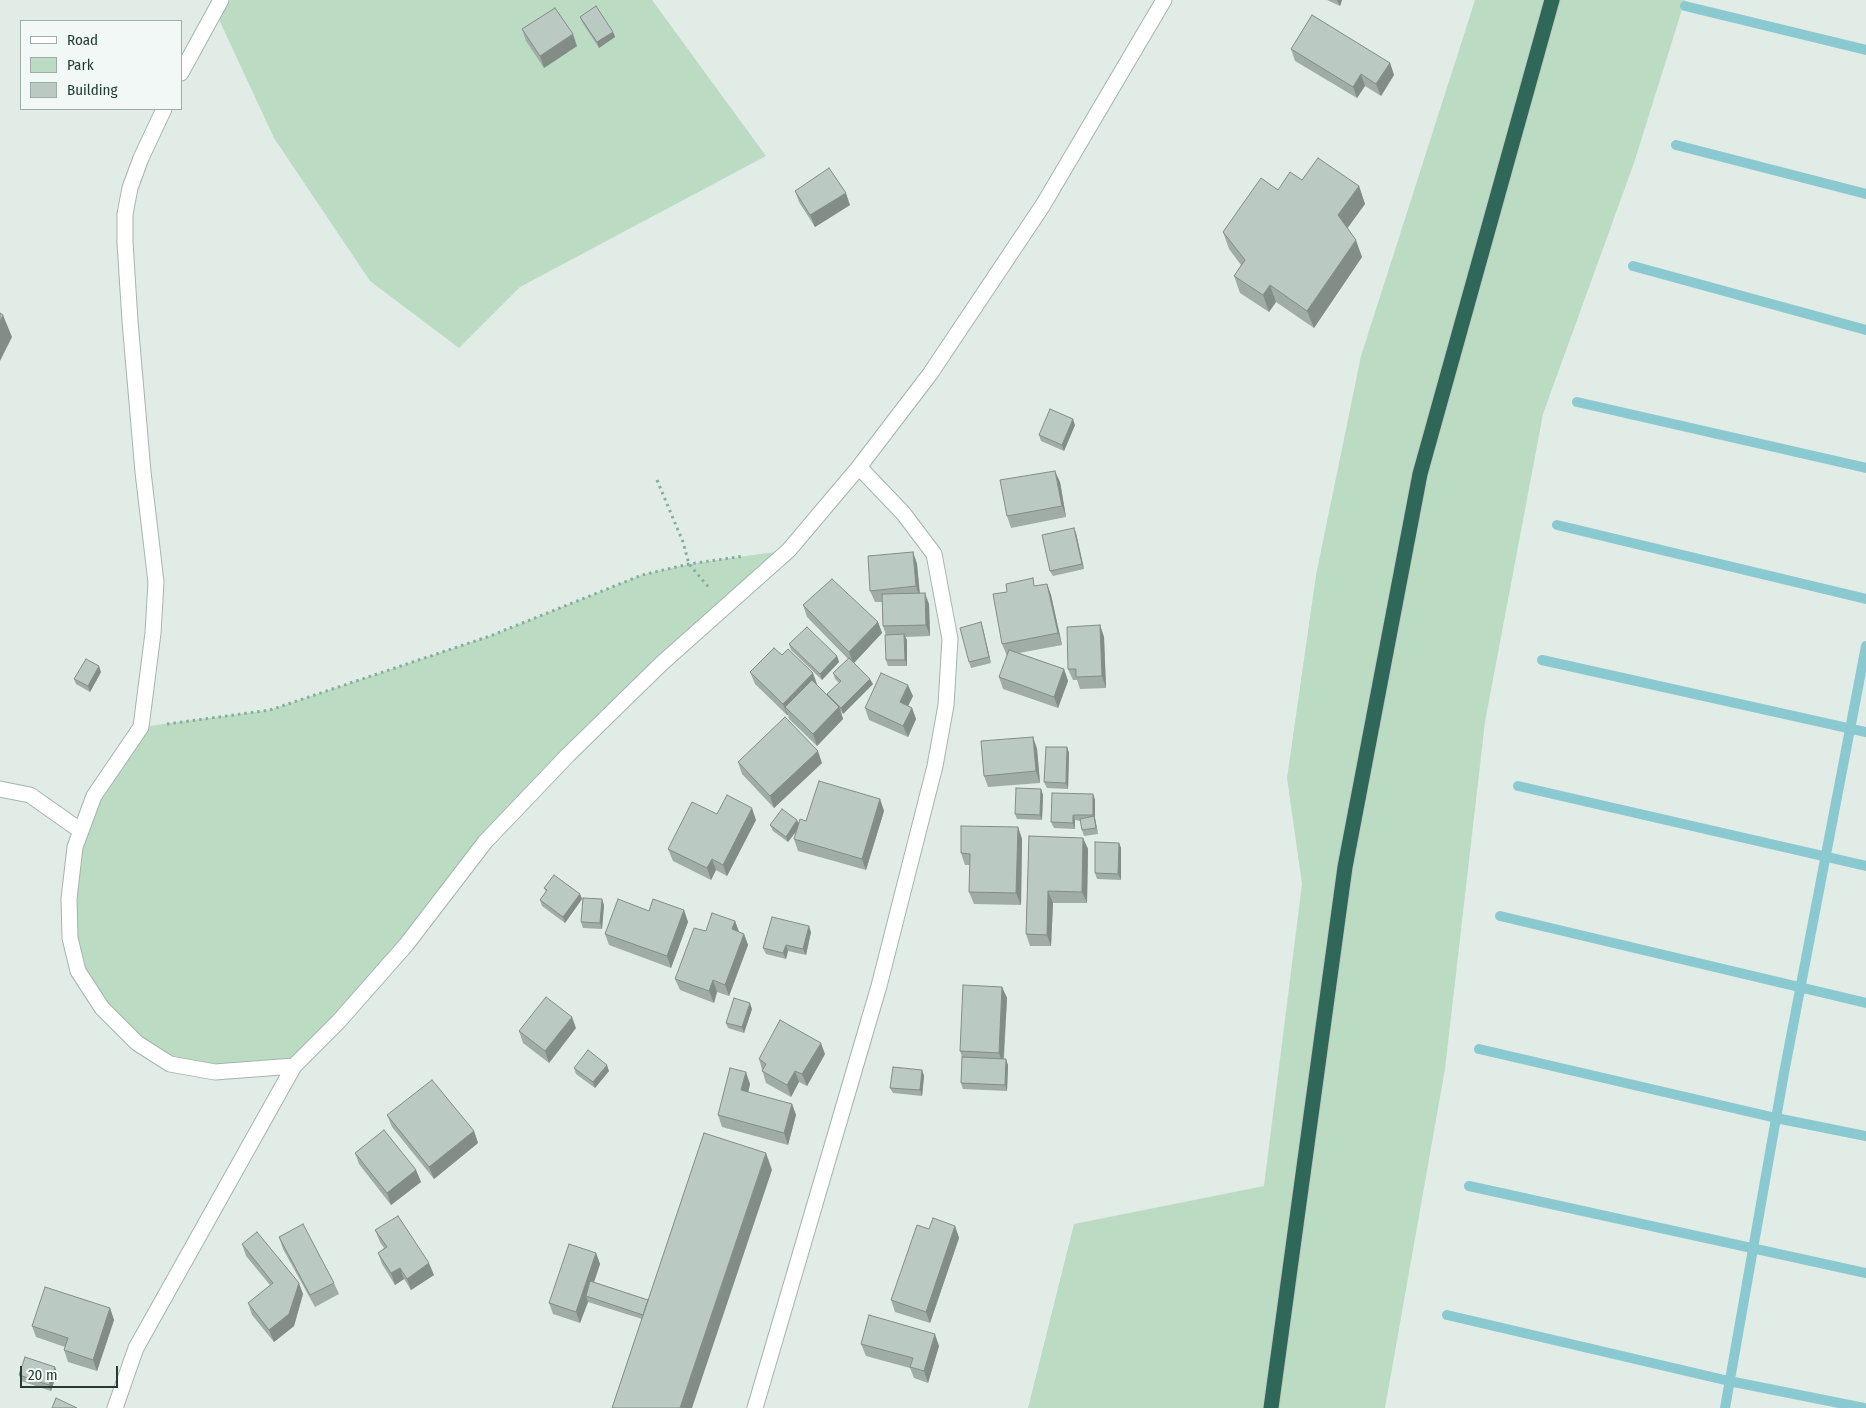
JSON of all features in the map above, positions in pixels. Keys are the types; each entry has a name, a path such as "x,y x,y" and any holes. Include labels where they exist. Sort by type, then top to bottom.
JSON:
{"highway":[{"path":"1271,1408 1345,867 1420,474 1552,0"}],"street":[{"path":"182,71 221,0"},
{"path":"115,1408 136,1348 294,1066 338,1021 406,945 485,842 589,734 661,664 789,550 859,467 930,374 1043,205 1164,0"},
{"path":"164,110 141,158 130,188 125,214 130,321 143,472 156,582 153,633 141,727 94,796 75,847 69,899 70,938 78,971 102,1008 137,1043 170,1064 215,1072 294,1066"},
{"path":"756,1408 879,986 935,766 946,706 950,639 934,554 903,512 859,467"},
{"path":"0,789 30,795 81,831"}],"path":[{"path":"657,480 683,542 689,564 725,607"},
{"path":"141,727 270,710 490,636 642,575 689,564 789,550"}],"green space":[{"path":"221,0 652,0 766,156 520,287 459,348 370,281 274,138 215,11"},
{"path":"1475,0 1685,0 1634,163 1543,414 1485,722 1445,1069 1385,1408 1028,1408 1074,1224 1264,1186 1302,884 1287,778 1316,575 1361,356"},
{"path":"789,550 568,755 294,1066 170,1064 102,1008 70,938 69,899 94,796 141,727 270,710 490,636 642,575 689,564"}],"building":[{"path":"596,6 613,32 597,42 580,17"},
{"path":"555,8 573,34 540,56 522,29"},
{"path":"1312,15 1390,63 1376,84 1361,74 1353,87 1291,49"},
{"path":"1318,158 1359,186 1338,215 1356,240 1307,311 1270,285 1263,295 1234,276 1245,260 1223,232 1261,178 1278,190 1290,172 1302,180"},
{"path":"829,168 846,193 810,215 795,191"},
{"path":"1050,409 1073,419 1062,445 1039,435"},
{"path":"1055,471 1062,506 1007,516 1000,480"},
{"path":"1074,528 1082,564 1050,571 1042,535"},
{"path":"913,552 916,586 870,591 868,556"},
{"path":"1033,578 1034,586 1047,584 1058,633 1002,644 993,594 1007,592 1006,584"},
{"path":"832,579 878,622 849,652 803,605"},
{"path":"925,593 926,625 883,626 882,594"},
{"path":"981,622 989,657 969,662 960,628"},
{"path":"1100,625 1102,676 1076,677 1076,669 1068,669 1067,627"},
{"path":"807,627 837,656 820,674 789,644"},
{"path":"904,634 905,660 886,660 885,635"},
{"path":"774,648 782,655 788,649 813,673 783,704 750,672"},
{"path":"1009,650 1064,669 1054,697 999,677"},
{"path":"849,658 870,679 841,708 827,694 841,681 833,673"},
{"path":"86,659 99,666 88,686 74,679"},
{"path":"881,673 908,685 900,702 912,708 903,726 865,708"},
{"path":"812,680 839,707 813,734 785,707"},
{"path":"785,717 818,751 770,796 738,762"},
{"path":"1033,737 1036,771 984,776 981,741"},
{"path":"1046,747 1067,747 1066,783 1044,782"},
{"path":"819,781 880,799 862,859 794,839 800,819 806,821"},
{"path":"1016,788 1041,789 1040,815 1015,814"},
{"path":"1052,793 1093,794 1093,815 1073,815 1073,823 1051,822"},
{"path":"727,795 752,808 723,865 712,859 707,868 668,849 692,802 717,814"},
{"path":"782,809 797,820 786,837 770,825"},
{"path":"1094,816 1096,828 1082,830 1080,819"},
{"path":"961,826 1018,827 1016,893 969,892 970,854 961,853"},
{"path":"1029,836 1083,838 1082,892 1048,891 1047,935 1026,934"},
{"path":"1095,842 1119,843 1118,874 1095,873"},
{"path":"554,875 580,894 563,917 540,900 547,890 544,888"},
{"path":"583,898 602,899 600,923 581,922"},
{"path":"618,899 649,911 653,899 684,910 667,956 605,934"},
{"path":"712,913 735,921 732,929 744,934 725,985 713,980 709,991 675,979 694,928 706,931"},
{"path":"772,917 809,926 803,949 786,945 783,953 763,948"},
{"path":"963,985 1002,987 999,1053 960,1051"},
{"path":"546,997 572,1017 545,1051 519,1031"},
{"path":"734,998 750,1003 742,1027 726,1023"},
{"path":"780,1020 821,1043 802,1074 795,1071 787,1085 762,1071 766,1064 759,1059"},
{"path":"588,1050 607,1065 593,1082 574,1068"},
{"path":"962,1057 1006,1059 1005,1085 961,1083"},
{"path":"893,1067 922,1070 920,1090 890,1088"},
{"path":"730,1068 746,1072 741,1090 792,1104 784,1133 718,1115"},
{"path":"432,1080 474,1131 429,1167 387,1115"},
{"path":"384,1130 416,1170 387,1193 355,1153"},
{"path":"704,1133 766,1153 680,1408 612,1408"},
{"path":"398,1216 429,1263 407,1279 400,1268 391,1273 378,1253 387,1247 375,1230"},
{"path":"933,1218 955,1226 926,1312 891,1300 917,1225 929,1229"},
{"path":"303,1224 334,1283 310,1295 279,1237"},
{"path":"257,1232 299,1283 289,1314 269,1330 248,1303 273,1283 242,1244"},
{"path":"569,1244 596,1253 576,1312 549,1303"},
{"path":"590,1281 648,1300 643,1315 586,1296"},
{"path":"45,1287 110,1308 93,1360 64,1350 68,1338 32,1326"},
{"path":"869,1315 935,1334 924,1371 910,1367 913,1358 861,1344"},
{"path":"25,1357 55,1367 49,1385 19,1375"},
{"path":"56,1398 77,1408 52,1408"}],"waterway":[{"path":"1685,6 1866,50"},
{"path":"1676,145 1866,194"},
{"path":"1633,266 1866,330"},
{"path":"1577,402 1866,468"},
{"path":"1557,525 1866,599"},
{"path":"1725,1408 1784,1073 1866,646"},
{"path":"1542,660 1866,732"},
{"path":"1518,786 1866,866"},
{"path":"1500,916 1866,1003"},
{"path":"1479,1049 1776,1118 1866,1136"},
{"path":"1469,1186 1866,1273"},
{"path":"1447,1315 1729,1381 1864,1408"}]}
